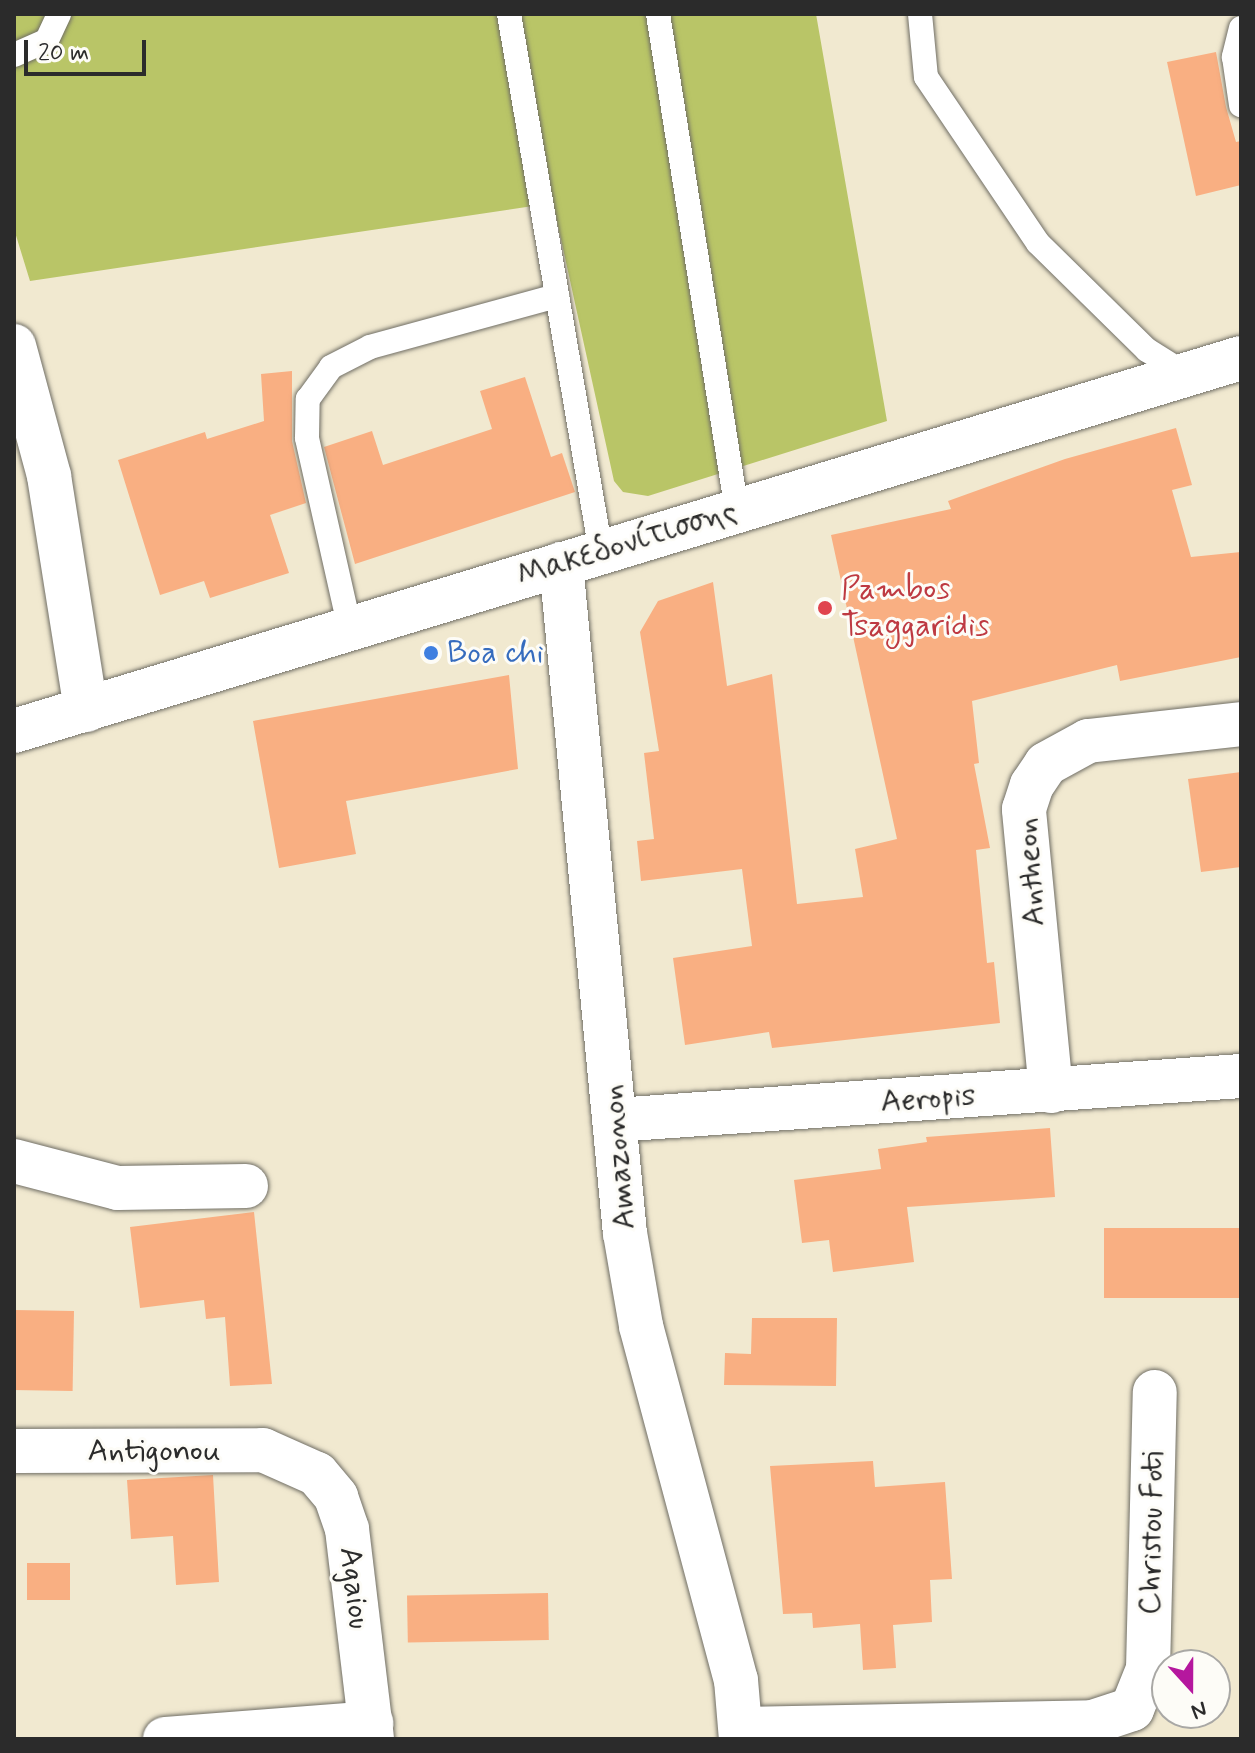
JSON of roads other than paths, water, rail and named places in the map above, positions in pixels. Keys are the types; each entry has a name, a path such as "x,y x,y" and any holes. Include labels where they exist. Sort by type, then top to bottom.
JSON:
{"street":[{"path":"14,346 21,394 49,476 86,710"},
{"name":"Μακεδονίτισσης","path":"14,731 1241,358"},
{"name":"Amazonon","path":"581,558 615,1120 625,1233 641,1326 736,1680 741,1734"},
{"name":"Antheon","path":"1051,1091 1024,809 1032,785 1046,764 1088,741 1241,724"},
{"name":"Aeropis","path":"615,1120 1241,1076"},
{"path":"14,1161 118,1188 246,1186"},
{"name":"Christou Foti","path":"741,1734 1093,1722 1132,1709 1148,1669 1155,1392"},
{"name":"Antigonou","path":"14,1451 263,1450 292,1460"},
{"name":"Agaiou","path":"292,1460 317,1474 336,1497 347,1529 371,1731"},
{"path":"165,1739 371,1731"}],"lane":[{"path":"14,55 47,40 59,14"},
{"path":"509,14 557,296 581,558"},
{"path":"658,14 737,511"},
{"path":"920,14 926,77 1038,243 1147,350 1187,375"},
{"path":"1241,28 1234,57 1241,105"},
{"path":"350,629 307,438 308,399 331,367 370,347 557,296"}],"place":[{"name":"Pambos Tsaggaridis","path":"825,608"},
{"name":"Boa chi","path":"431,653"}]}
